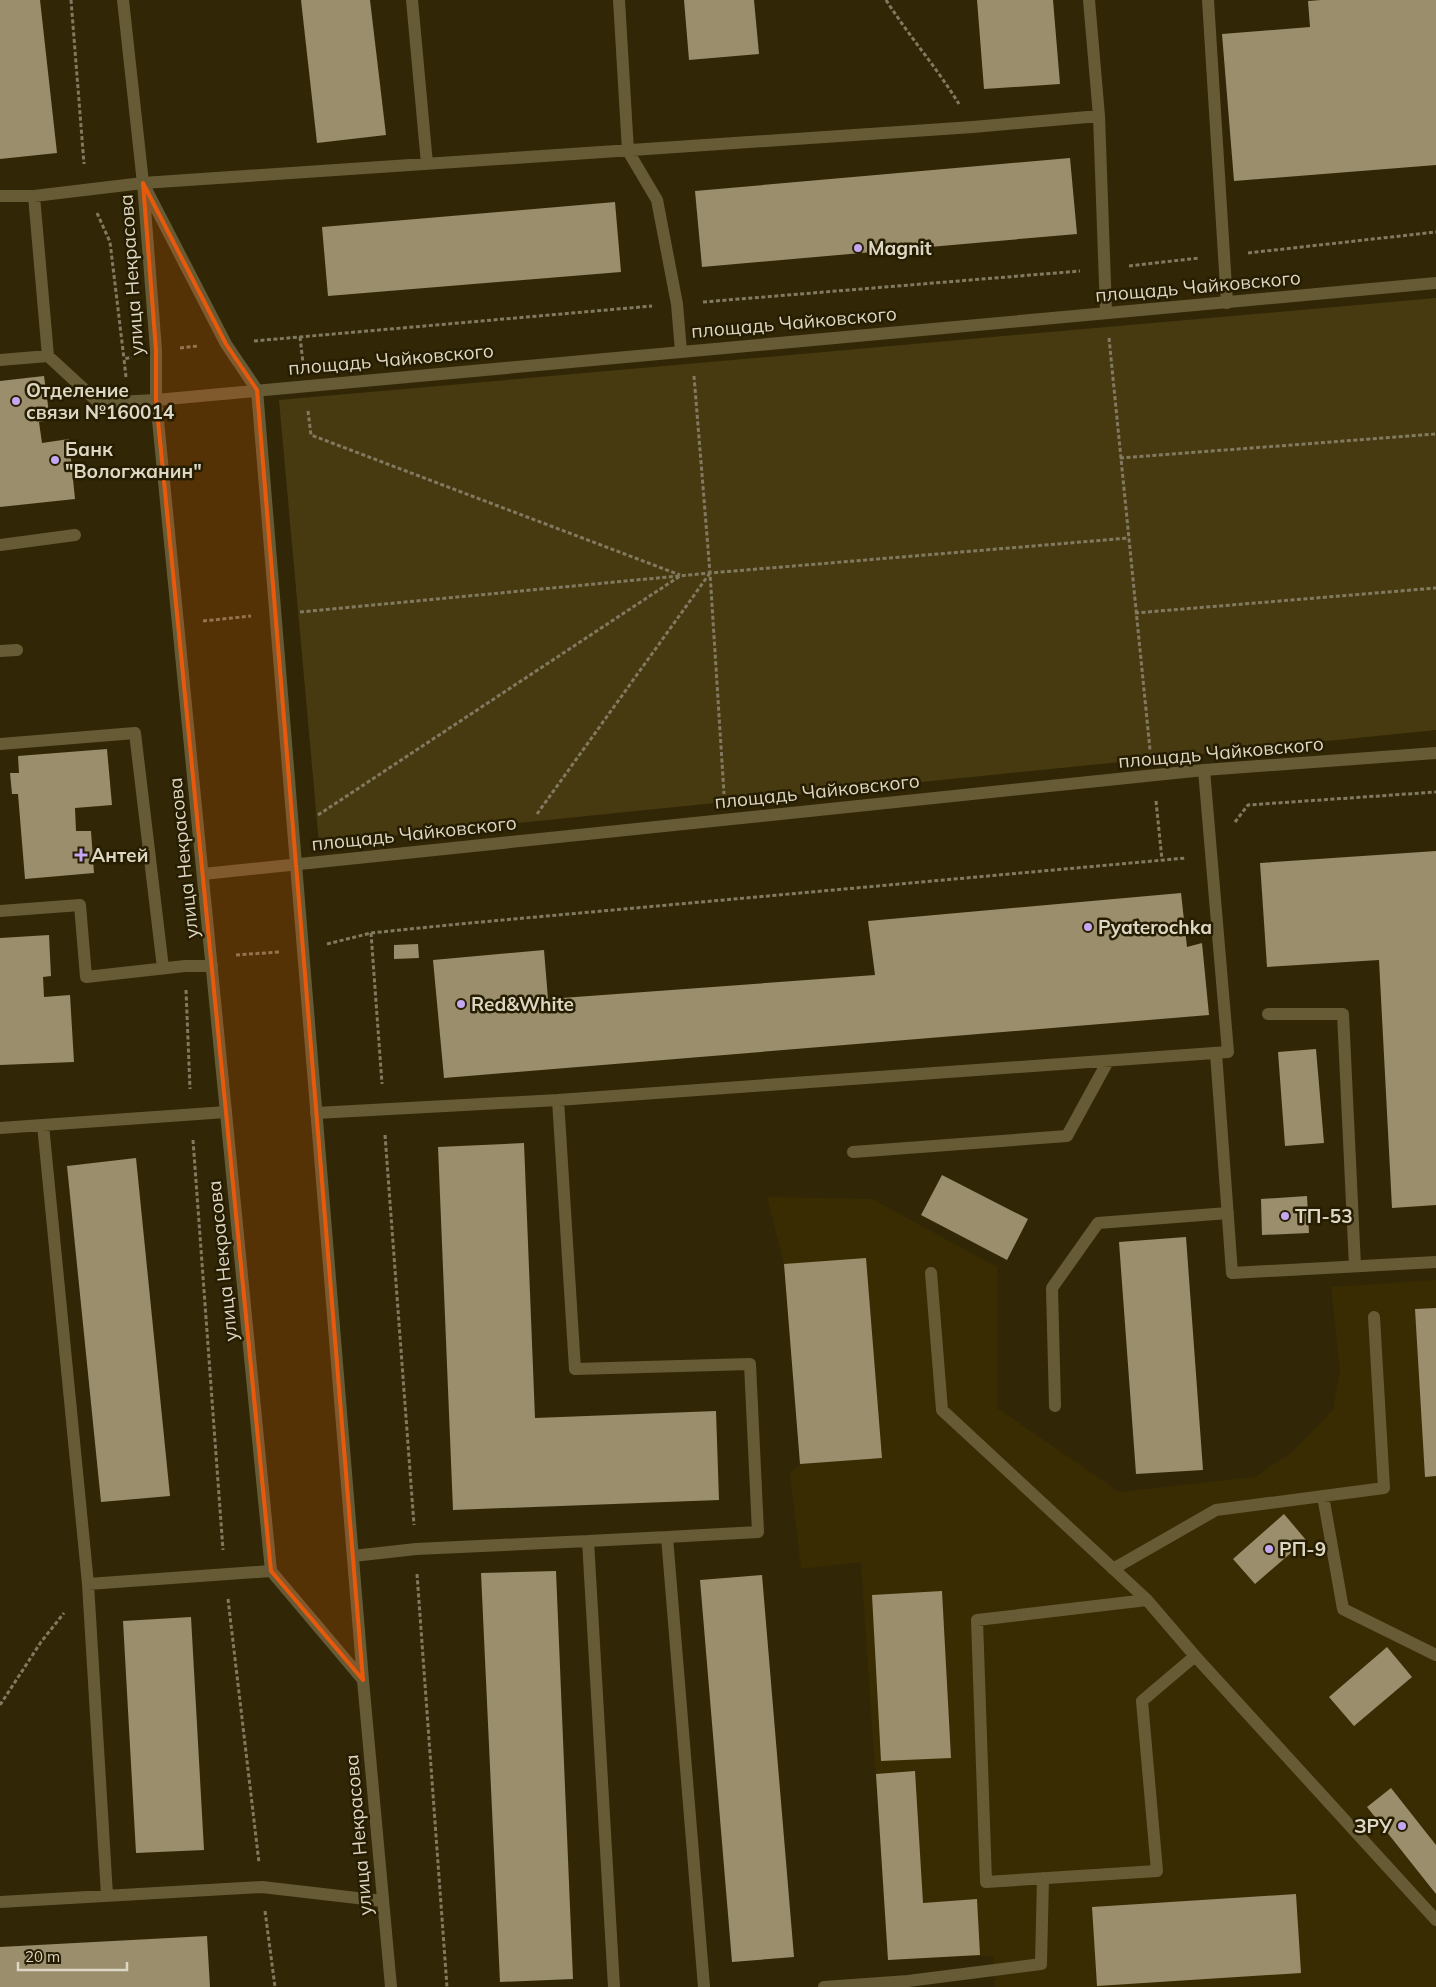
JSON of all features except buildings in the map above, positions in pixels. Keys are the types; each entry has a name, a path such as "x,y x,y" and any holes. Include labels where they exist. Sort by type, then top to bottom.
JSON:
{"street":[{"name":"улица Некрасова","path":"123,0 143,183 156,350 156,400 271,1571"},
{"path":"412,0 427,164"},
{"path":"618,0 628,151 657,200 677,304 680,351"},
{"path":"1089,0 1099,116 1106,269 1106,312"},
{"path":"1208,0 1227,303"},
{"path":"0,196 34,196 143,183 973,127 1099,116"},
{"path":"143,183 226,344 257,390"},
{"path":"0,360 48,356 34,196"},
{"name":"площадь Чайковского","path":"48,356 99,403 130,402 1436,283"},
{"name":"улица Некрасова","path":"257,390 363,1680 391,1987"},
{"path":"0,544 75,535"},
{"path":"0,651 17,650"},
{"path":"0,744 135,733 163,968"},
{"name":"площадь Чайковского","path":"203,874 1153,775 1436,753"},
{"path":"316,1113 558,1100 1228,1052 1204,770"},
{"path":"0,911 80,904 86,977 185,966 212,961"},
{"path":"1268,1014 1343,1014 1355,1266"},
{"path":"1216,1053 1232,1273 1436,1262"},
{"path":"853,1152 1067,1136 1108,1061"},
{"path":"353,1556 416,1549 758,1532 750,1364 575,1370 558,1100"},
{"path":"0,1128 226,1112"},
{"path":"43,1125 88,1584 107,1895"},
{"path":"1055,1406 1052,1288 1098,1223 1228,1213"},
{"path":"931,1273 942,1410 1147,1600 1195,1656 1436,1920"},
{"path":"1113,1569 1216,1510 1384,1488 1374,1317"},
{"path":"1323,1496 1342,1609 1436,1655"},
{"path":"667,1537 704,1987"},
{"path":"588,1541 614,1987"},
{"path":"88,1584 271,1571 363,1680"},
{"path":"1147,1600 978,1620 986,1882 1157,1871 1142,1701 1195,1656"},
{"path":"824,1987 908,1981 1041,1964 1043,1878"},
{"path":"0,1902 262,1887 383,1901"}],"path":[{"path":"886,0 908,34 945,82 973,127"},
{"path":"130,402 124,359 156,350 677,304 1106,269 1436,232"},
{"path":"1106,312 1135,613 1162,860"},
{"path":"680,351 693,365 710,573 726,819"},
{"path":"1120,458 1436,434"},
{"path":"311,435 681,576"},
{"path":"178,623 710,573 1129,538"},
{"path":"519,841 710,573"},
{"path":"293,831 681,576"},
{"path":"1135,613 1436,588"},
{"path":"212,961 303,950 370,933 1191,858 1211,851 1248,805 1436,792"},
{"path":"370,933 448,1987"},
{"path":"185,966 191,1114 225,1574 274,1987"},
{"path":"0,1704 41,1642 88,1584"}],"highlighted area":[{"path":"143,183 226,344 257,390 363,1680 271,1571 156,400 156,350"}],"shaded area":[{"path":"1436,298 1436,730 319,843 279,400"},
{"path":"767,1197 872,1199 997,1267 997,1408 1119,1492 1255,1477 1292,1452 1333,1410 1340,1370 1331,1287 1436,1280 1436,1987 995,1987 993,1956 947,1956 888,1960 861,1562 801,1569 790,1473 800,1464 784,1264"}],"place":[{"name":"Magnit","path":"858,248"},
{"name":"Отделение связи №160014","path":"16,401"},
{"name":"Банк \"Вологжанин\"","path":"55,460"},
{"name":"Антей","path":"81,855"},
{"name":"Pyaterochka","path":"1088,927"},
{"name":"Red&White","path":"461,1004"},
{"name":"ТП-53","path":"1285,1216"},
{"name":"РП-9","path":"1269,1549"},
{"name":"ЗРУ","path":"1402,1826"}]}
